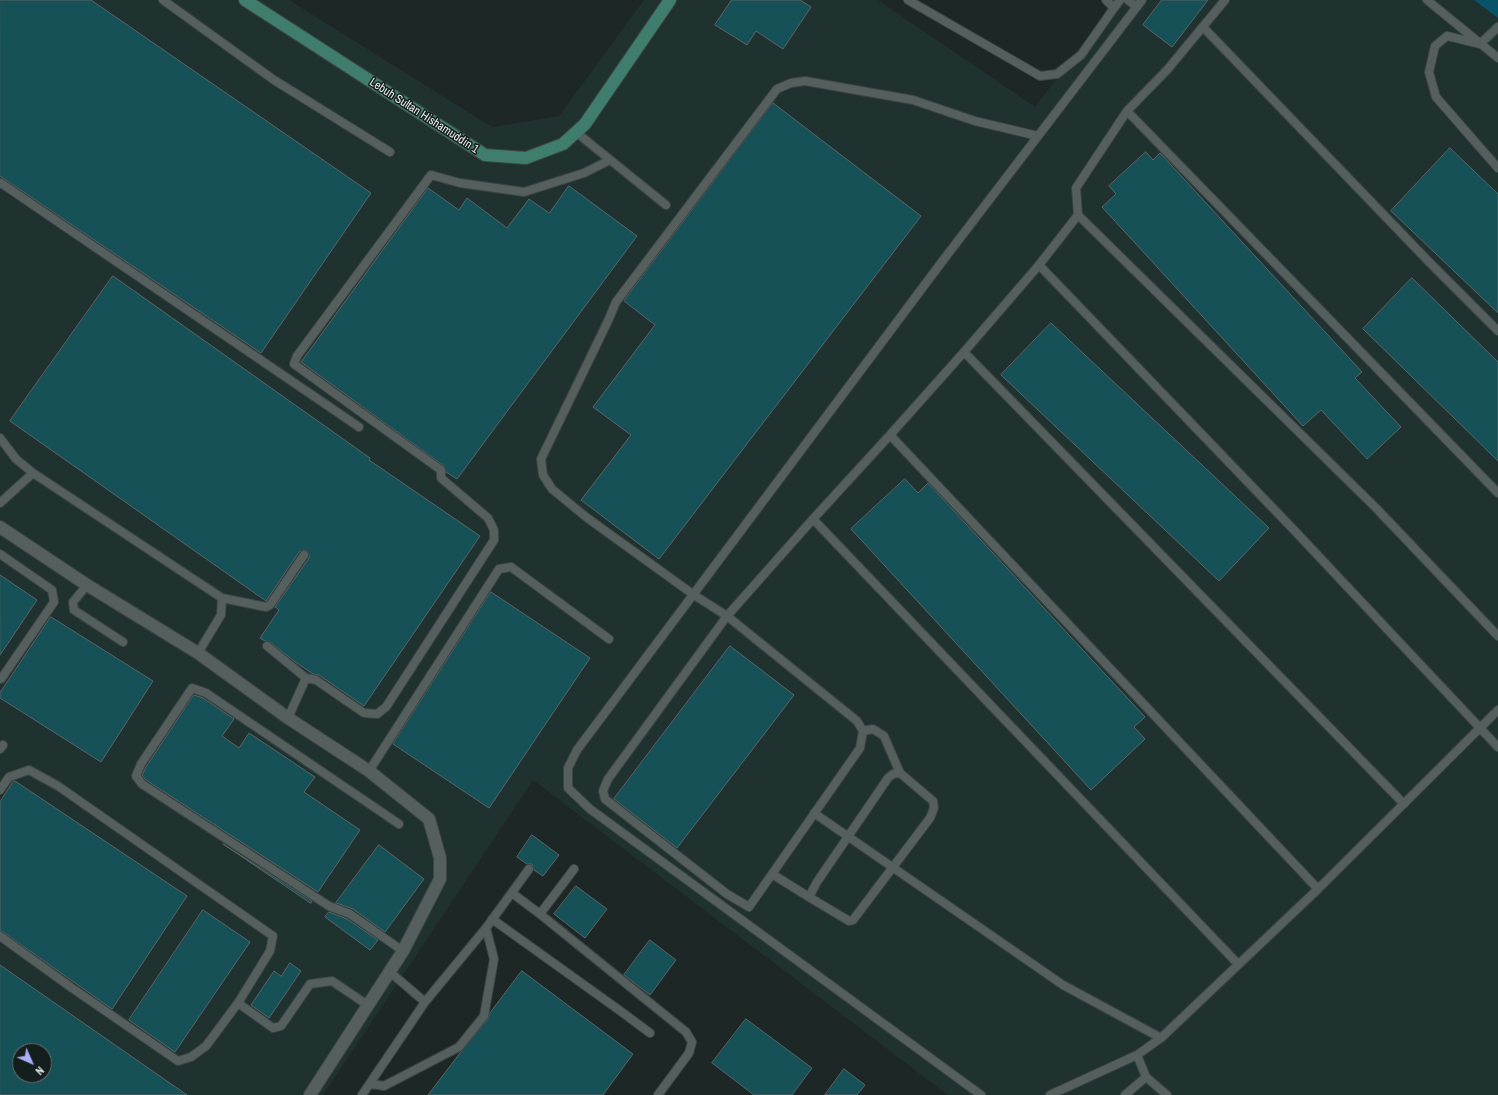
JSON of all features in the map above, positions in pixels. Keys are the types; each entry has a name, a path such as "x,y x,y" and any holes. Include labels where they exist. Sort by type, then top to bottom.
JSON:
{"street":[{"name":"Lebuh Sultan Hishamuddin 1","path":"245,0 485,155 526,158 564,144 577,133 585,124 670,0"},
{"path":"0,527 87,585 198,653 288,718 369,771 429,819 440,858 440,879 403,951 369,1006 310,1095"}],"lane":[{"path":"163,0 274,80 390,152"},
{"path":"908,0 1040,76 1057,74 1081,55 1120,0"},
{"path":"1106,0 1114,8"},
{"path":"981,1095 590,809 568,788 568,768 577,750 941,263 1140,3 1128,0"},
{"path":"1225,0 1167,70 1128,111 1076,188 1078,215 1376,508 1498,636"},
{"path":"1428,0 1498,58"},
{"path":"1203,26 1432,265 1498,331"},
{"path":"1480,44 1498,27"},
{"path":"1480,44 1447,36 1435,46 1429,72 1436,97 1498,168"},
{"path":"1038,136 975,121 913,100 805,81 790,83 777,89 616,302 541,459 543,475 552,489 586,517 694,595 727,616 857,721 863,731 860,748 749,907 728,894 605,799 603,791 608,779 727,616 964,352 1039,265 1078,215"},
{"path":"1128,111 1498,493"},
{"path":"577,133 666,205"},
{"path":"267,646 306,678 316,680 364,713 376,714 386,707 494,540 494,530 488,518 441,478 441,470 294,364 297,356 431,175 460,183 524,192 584,173 610,160"},
{"path":"0,184 1,183 359,427"},
{"path":"1039,265 1498,747"},
{"path":"964,352 1404,804"},
{"path":"890,435 1318,889"},
{"path":"0,438 16,458 33,473 222,598 266,607 270,605 304,555"},
{"path":"0,503 33,473"},
{"path":"813,519 1238,964"},
{"path":"0,554 52,590 54,602 0,679"},
{"path":"369,771 499,569 511,567 609,639"},
{"path":"87,585 73,602 74,610 123,642"},
{"path":"198,653 221,616 222,598"},
{"path":"288,718 306,678"},
{"path":"399,824 206,693 192,688 141,764 136,776 142,784 322,902 350,914 403,951"},
{"path":"1050,1095 1136,1055 1161,1038 1185,1017 1238,964 1318,889 1498,710"},
{"path":"772,874 849,921 853,920 930,818 934,808 933,801 900,773 884,736 873,729 863,731"},
{"path":"0,790 9,777 29,770 58,786 273,936 270,952 238,1003 206,1046 191,1057 178,1061 0,936"},
{"path":"809,897 817,882 888,778 893,774 900,773"},
{"path":"814,814 1063,985 1161,1038"},
{"path":"362,1095 425,1002 486,928 529,869"},
{"path":"540,914 574,869"},
{"path":"512,893 686,1032 692,1042 689,1053 658,1095"},
{"path":"492,919 650,1034"},
{"path":"370,1084 384,1086 459,1047 484,1016 494,959 486,928"},
{"path":"390,972 425,1002"},
{"path":"238,1003 273,1028 281,1026 310,984 332,981 369,1006"},
{"path":"1136,1055 1146,1077 1167,1095"},
{"path":"1125,1095 1146,1077"}],"shaded area":[{"path":"0,0 289,0 492,127 559,116 644,0 878,0 1035,107 1117,0 1474,0 1498,18 1498,1095 948,1095 533,780 323,1095 0,1095"}],"water":[{"path":"1474,0 1498,0 1498,18"}],"building":[{"path":"0,0 91,0 371,193 261,353 0,176"},
{"path":"732,0 800,0 811,7 783,49 756,31 747,45 715,25"},
{"path":"1162,0 1208,0 1172,47 1143,25"},
{"path":"773,103 921,216 659,559 581,500 631,435 593,407 655,325 624,301"},
{"path":"1450,148 1498,194 1498,313 1391,211"},
{"path":"1146,152 1153,160 1160,153 1362,372 1355,378 1401,427 1367,459 1321,410 1303,426 1102,207 1116,194 1109,186"},
{"path":"569,186 637,236 457,479 446,472 444,466 301,362 428,188 459,210 467,198 507,228 529,199 549,213"},
{"path":"113,276 370,458 369,460 480,536 364,706 319,675 313,674 270,642 260,638 279,610 275,607 309,558 307,551 304,550 299,552 266,601 10,421"},
{"path":"1412,278 1498,362 1498,461 1363,329"},
{"path":"1051,323 1269,528 1219,581 1001,375"},
{"path":"905,479 918,493 928,483 1145,717 1134,727 1145,739 1091,790 851,529"},
{"path":"0,575 37,600 0,655"},
{"path":"491,592 590,658 489,808 393,744"},
{"path":"51,617 153,681 101,762 0,698 0,693"},
{"path":"730,646 794,695 677,848 614,799"},
{"path":"194,695 203,698 234,719 222,736 239,748 249,733 315,777 304,792 360,830 318,892 146,780 142,775"},
{"path":"14,781 187,896 112,1009 0,931 0,802"},
{"path":"532,835 559,855 543,876 534,870 532,864 527,864 517,857"},
{"path":"223,844 312,901 311,903"},
{"path":"379,845 424,879 385,932 353,909 336,903"},
{"path":"576,886 607,909 585,938 554,914"},
{"path":"203,910 250,942 175,1052 129,1020"},
{"path":"329,912 347,919 378,940 370,950 325,917"},
{"path":"650,940 676,960 650,995 624,975"},
{"path":"290,963 301,971 269,1018 251,1005 274,971 281,976"},
{"path":"0,965 187,1095 0,1095"},
{"path":"522,971 633,1054 603,1095 428,1095 488,1019 490,1013"},
{"path":"746,1019 812,1068 792,1095 754,1095 712,1063"},
{"path":"844,1069 865,1085 857,1095 825,1095"}]}
